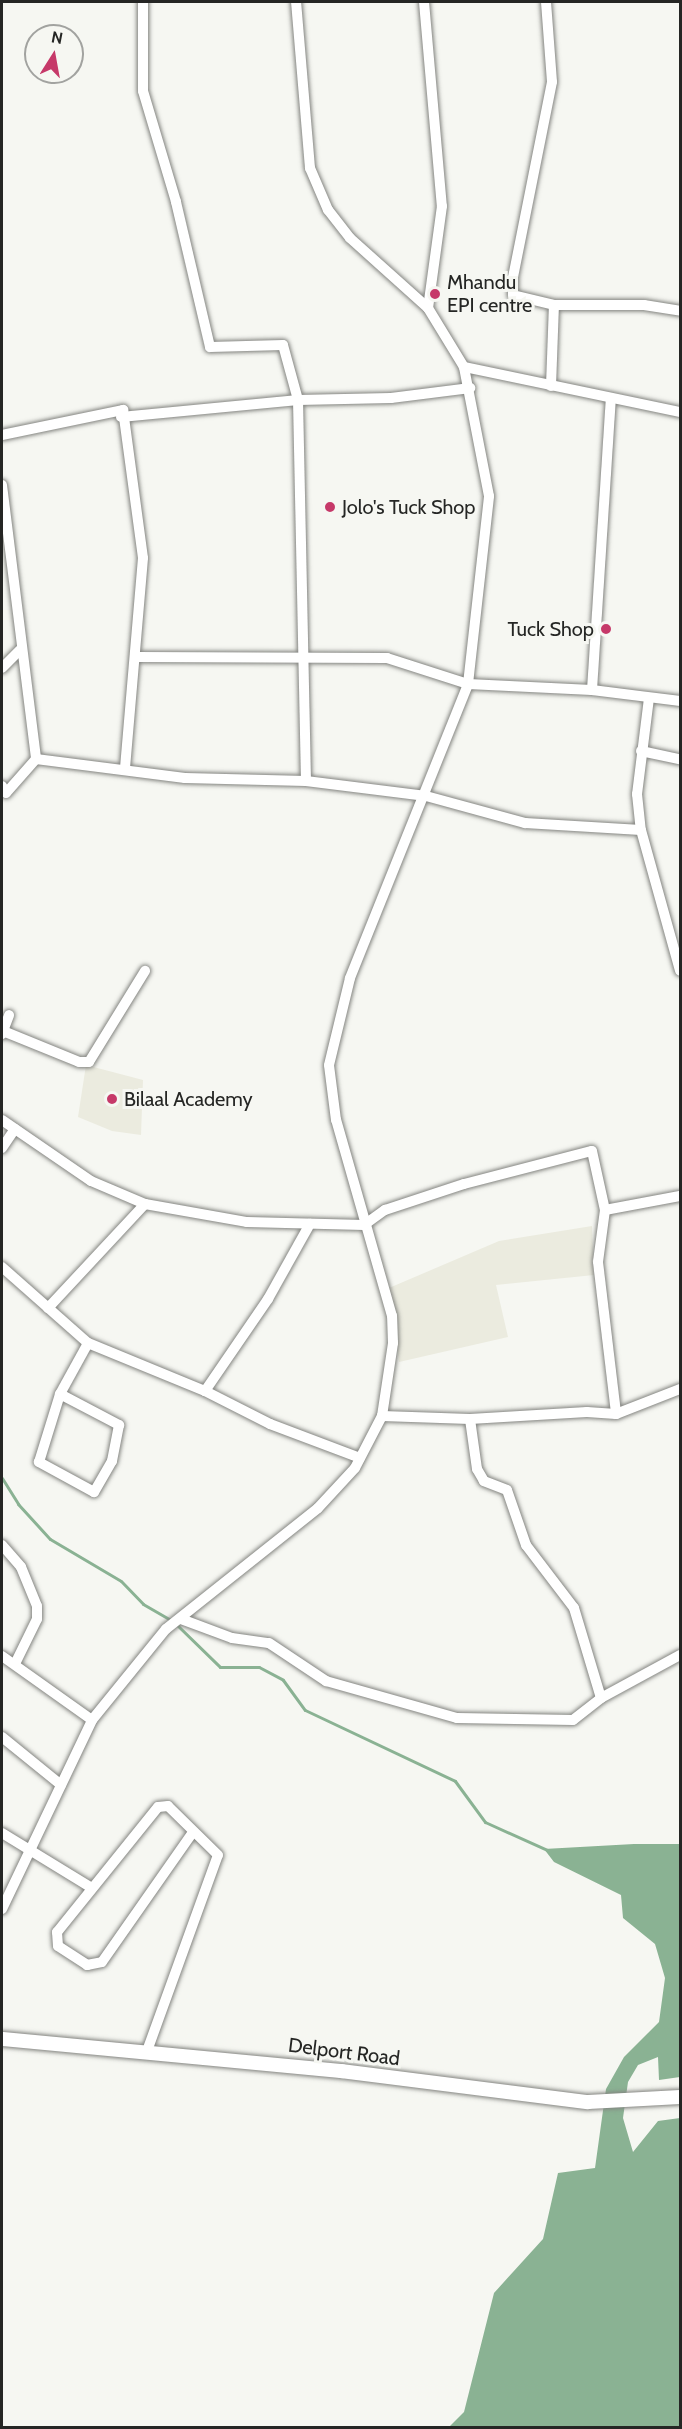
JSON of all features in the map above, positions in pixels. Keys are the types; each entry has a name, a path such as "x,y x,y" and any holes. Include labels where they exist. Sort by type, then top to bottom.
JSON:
{"main road":[{"name":"Delport Road","path":"2,2039 147,2050 602,2103 681,2097"}],"street":[{"path":"143,2 143,91 176,202 210,347 283,345 298,400 303,528 301,660 306,781"},
{"path":"3,1903 92,1720 166,1629 318,1508 360,1458 382,1416 393,1343 392,1316 364,1225 336,1120 329,1065 350,978 426,796 468,684 489,496 470,388 464,367 428,308 350,238 328,210 310,168 296,2"},
{"path":"424,2 442,206 428,308"},
{"path":"546,2 552,82 513,278 513,295 554,305 644,305 681,311"},
{"path":"550,386 554,305"},
{"path":"464,367 611,399 681,411"},
{"path":"121,417 298,400 391,398 470,388"},
{"path":"592,690 611,399"},
{"path":"2,435 123,410 121,417 140,513 143,558 136,657 124,768"},
{"path":"2,485 20,650 36,759 6,793 2,786"},
{"path":"2,668 20,650"},
{"path":"136,657 301,660 387,658 468,684 592,690 681,701"},
{"path":"649,698 636,794 641,830 681,971"},
{"path":"641,751 681,759"},
{"path":"36,759 185,777 306,781 426,796 525,823 641,830"},
{"path":"9,1015 2,1033 80,1062 89,1062 145,971"},
{"path":"2,1120 91,1181 145,1204 247,1222 364,1225 385,1210 464,1184 592,1151 605,1210 598,1262 616,1414"},
{"path":"2,1148 15,1129"},
{"path":"605,1210 681,1196"},
{"path":"48,1308 145,1204"},
{"path":"205,1391 268,1299 310,1224"},
{"path":"2,1267 88,1343 205,1391 270,1424 360,1458"},
{"path":"60,1394 119,1425 112,1461 94,1492 39,1462 60,1394 88,1343"},
{"path":"382,1416 470,1419 587,1412 616,1414 681,1389"},
{"path":"470,1419 477,1469 484,1481 507,1490 526,1545 574,1608 601,1698"},
{"path":"2,1545 21,1567 37,1606 37,1619 15,1664"},
{"path":"181,1619 232,1638 269,1643 326,1681 457,1718 573,1720 601,1698 681,1655"},
{"path":"2,1656 92,1720"},
{"path":"2,1737 61,1785"},
{"path":"147,2050 218,1855 168,1806 158,1807 90,1887 57,1932 58,1946 87,1965 102,1962 112,1953 193,1832"},
{"path":"2,1833 90,1887"}],"shaded area":[{"name":"Bilaal Academy","path":"86,1065 143,1080 141,1135 112,1131 78,1117"},
{"path":"592,1226 594,1275 496,1285 508,1337 399,1362 389,1288 499,1241"},
{"path":"680,1844 680,2077 659,2080 658,2057 638,2065 628,2082 623,2118 633,2152 658,2121 680,2118 680,2427 448,2428 464,2412 494,2293 543,2239 558,2173 595,2168 606,2089 624,2057 659,2022 665,1978 655,1944 623,1918 621,1895 554,1862 544,1849"}],"waterway":[{"path":"2,1478 18,1504 50,1539 121,1581 143,1604 172,1621"},
{"path":"177,1625 220,1667 259,1667 283,1680 305,1710 455,1781 485,1822 547,1850"}],"place":[{"name":"Mhandu EPI centre","path":"435,294"},
{"name":"Jolo's Tuck Shop","path":"330,507"},
{"name":"Tuck Shop","path":"606,629"},
{"name":"Bilaal Academy","path":"112,1099"}]}
